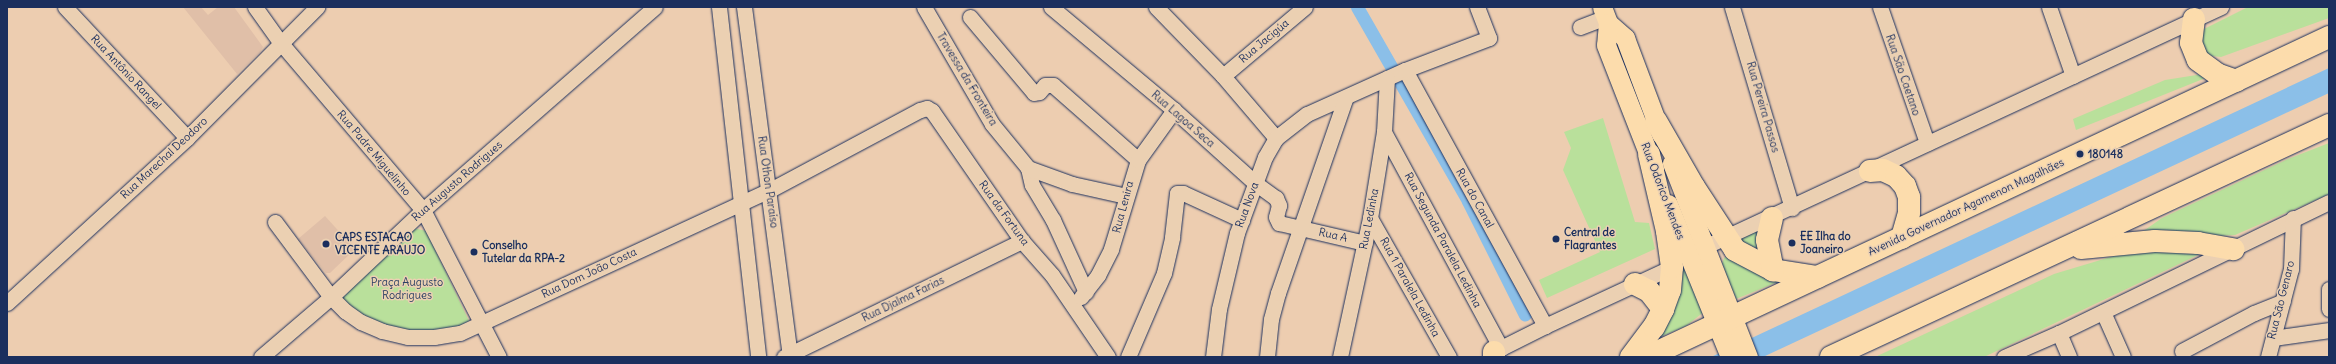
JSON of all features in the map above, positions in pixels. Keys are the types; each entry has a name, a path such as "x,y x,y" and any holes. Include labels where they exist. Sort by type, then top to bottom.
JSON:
{"highway":[{"path":"2200,14 2191,43 2198,60 2220,75 2236,81"},
{"name":"Avenida Governador Agamenon Magalhães","path":"1647,357 1728,335 1818,277 2329,37"},
{"path":"1656,122 1726,238 1735,250 1773,270 1818,277"},
{"path":"1831,357 2329,125"},
{"path":"1631,357 1654,327 1663,308 1670,290 1672,267 1667,231 1648,154"},
{"path":"1870,171 1883,170 1896,176 1905,186 1909,197 1909,213 1902,238"},
{"path":"1772,218 1767,240 1773,270"},
{"path":"2058,251 2155,241 2198,243 2233,249"},
{"path":"1635,284 1648,291 1663,308"},
{"path":"1841,357 1865,342"}],"main road":[{"name":"Rua Odorico Mendes","path":"1605,16 1625,38 1704,247 1728,335"},
{"name":"Rua Odorico Mendes","path":"1605,16 1606,45 1648,154 1728,335"},
{"path":"1728,335 1748,357"}],"street":[{"name":"Rua Antônio Rangel","path":"65,7 187,138"},
{"name":"Rua Padre Miguelinho","path":"255,7 280,42 423,210 483,322 499,357"},
{"name":"Rua Marechal Deodoro","path":"7,304 187,138 280,42 317,7"},
{"name":"Rua Augusto Rodrigues","path":"261,357 331,297 423,210 655,7"},
{"path":"719,7 758,357"},
{"name":"Rua Othon Paraíso","path":"744,7 770,190 788,356"},
{"name":"Travessa da Fronteira","path":"924,7 992,124 1028,168 1032,185 1053,220 1086,292"},
{"name":"Rua Lagoa Seca","path":"1051,7 1174,110 1255,183 1276,198 1279,205 1276,217 1279,223 1302,228"},
{"path":"1156,7 1223,76 1276,138"},
{"name":"Rua Jacigúa","path":"1223,76 1305,7"},
{"name":"Rua Nova","path":"1213,357 1219,309 1242,220 1265,157 1276,138 1290,125 1307,114 1397,74 1489,38 1477,7"},
{"name":"Rua Pereira Passos","path":"1732,7 1792,208"},
{"name":"Rua São Caetano","path":"1880,7 1927,143"},
{"path":"2049,7 2073,76"},
{"path":"1704,247 1772,218 1927,143 2073,76 2200,14 2221,7"},
{"path":"1580,27 1605,16"},
{"path":"970,17 1026,87 1036,94 1044,85 1053,85 1138,160"},
{"name":"Rua Ledinha","path":"1340,357 1365,243 1384,132 1397,74"},
{"name":"Rua do Canal","path":"1397,74 1545,326"},
{"path":"1267,357 1271,319 1278,293 1302,228 1346,96"},
{"name":"Rua Dom João Costa","path":"275,222 331,297 345,311 361,322 382,331 408,337 434,338 460,334 740,202 770,190 920,110 927,108"},
{"name":"Rua da Fortuna","path":"927,108 932,111 1022,241 1043,262 1108,357"},
{"name":"Rua Lenira","path":"1072,304 1086,292 1098,275 1111,249 1138,160 1174,110"},
{"name":"Rua Segunda Paralela Ledinha","path":"1384,132 1493,354"},
{"path":"1028,168 1072,184 1126,196"},
{"path":"1128,357 1164,273 1172,237 1176,193 1183,193 1242,220"},
{"path":"2004,357 2029,352 2059,333 2233,249 2293,218 2329,202"},
{"name":"Rua 1 Paralela Ledinha","path":"1370,218 1449,357"},
{"name":"Rua São Genaro","path":"2268,357 2291,269 2293,218"},
{"name":"Rua A","path":"1302,228 1365,243"},
{"name":"Rua Djalma Farias","path":"788,356 1022,241"},
{"path":"1493,354 1545,326 1672,267"},
{"path":"2329,289 2329,309"},
{"path":"2182,351 2254,313 2283,301"},
{"path":"2103,312 2123,357"},
{"path":"2273,338 2329,330"},
{"path":"2059,333 2069,357"}],"shaded area":[{"path":"183,7 201,7 208,15 218,7 234,7 263,47 260,52 237,74"},
{"name":"CAPS ESTACAO VICENTE ARAUJO","path":"325,216 355,249 330,273 326,273 298,239"}],"green space":[{"path":"2248,7 2329,7 2329,18 2221,57 2205,55 2198,32"},
{"path":"2203,74 2208,77 2076,130 2073,119 2165,80"},
{"path":"1603,118 1635,222 1649,223 1655,249 1547,298 1539,280 1600,252 1563,170 1571,148 1564,132"},
{"path":"2329,143 2329,194 2235,235 2216,236 2176,231 2142,232 2162,218 2288,159"},
{"path":"1758,226 1767,263 1741,251 1739,237"},
{"name":"Praça Augusto Rodrigues","path":"414,228 426,231 469,321 456,328 408,333 365,317 343,300 340,294"},
{"path":"2147,246 2200,254 1984,357 1875,357 2054,274"},
{"path":"1678,247 1705,311 1686,326 1660,337"},
{"path":"1728,256 1780,281 1736,299 1722,264 1724,258"}],"water":[{"path":"2329,68 2329,93 1763,357 1711,357"}],"waterway":[{"path":"1357,7 1468,201 1525,315"}],"place":[{"name":"180148","path":"2080,154"},
{"name":"Central de Flagrantes","path":"1556,239"},
{"name":"EE Ilha do Joaneiro","path":"1792,243"},
{"name":"CAPS ESTACAO VICENTE ARAUJO","path":"326,244"},
{"name":"Conselho Tutelar da RPA-2","path":"474,252"}]}
